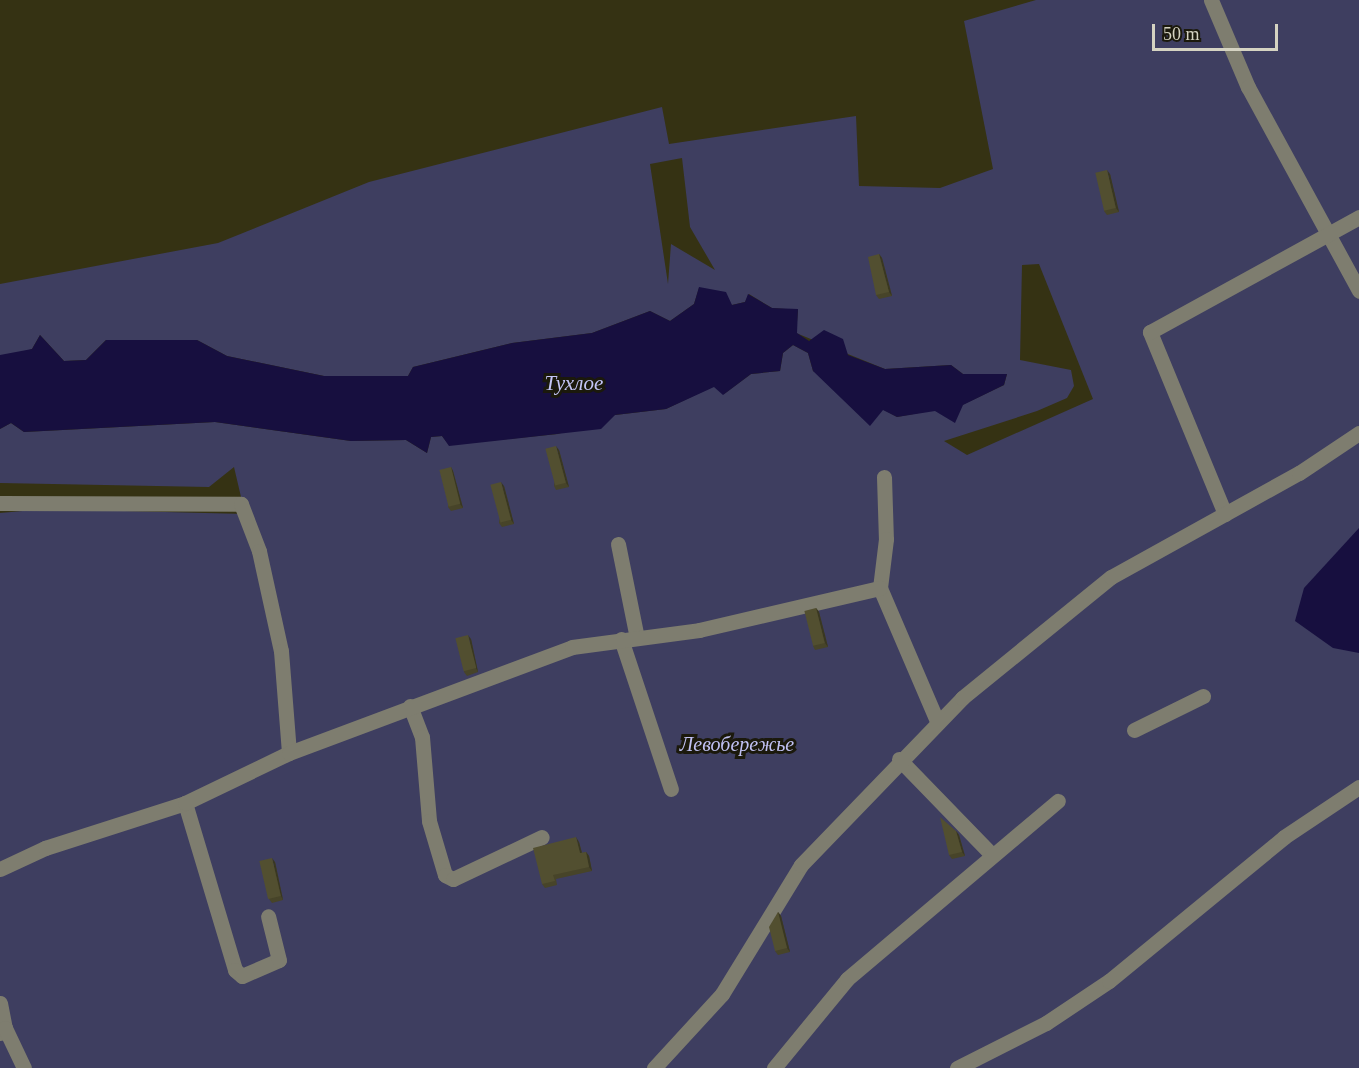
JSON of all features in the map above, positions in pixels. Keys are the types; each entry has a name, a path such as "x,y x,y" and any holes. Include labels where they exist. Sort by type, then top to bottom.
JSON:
{"lane":[{"path":"1211,0 1248,87 1331,233 1359,291"},
{"path":"1225,514 1150,333 1359,217"},
{"path":"654,1068 722,994 801,865 937,721 1051,621 1111,577 1225,514 1359,433"},
{"path":"884,477 886,539 879,588 937,721"},
{"path":"0,503 240,504 259,551 281,651 289,753"},
{"path":"618,544 637,638"},
{"path":"0,869 45,848 185,803 289,753 572,647 699,630 879,588"},
{"path":"621,639 671,789"},
{"path":"1134,730 1203,696"},
{"path":"410,706 422,737 429,821 445,875 453,879 542,837"},
{"path":"899,759 990,853"},
{"path":"957,1068 1046,1023 1109,981 1284,837 1359,787"},
{"path":"774,1068 847,979 990,853 1058,801"},
{"path":"185,803 235,970 242,976 279,960 268,916"},
{"path":"0,1003 2,1031 24,1068"}],"green space":[{"name":"Левобережье","path":"1036,0 1359,0 1359,1068 0,1068 0,513 45,509 245,514 234,467 209,487 0,483 0,429 11,423 24,432 215,422 351,441 406,440 427,453 431,437 442,436 449,445 558,434 615,415 666,409 714,386 724,394 751,374 780,371 783,353 793,345 808,353 813,371 897,417 962,405 1004,385 1007,374 963,374 951,365 885,369 796,333 798,310 772,308 749,294 745,302 732,305 699,288 694,304 670,321 650,311 592,333 512,343 413,367 408,376 324,376 227,356 197,340 106,340 86,360 64,361 40,335 32,349 9,357 0,355 0,284 218,243 369,182 662,107 669,144 856,116 859,186 940,188 993,169 964,21","holes":["682,158 690,227 715,270 671,244 668,284 650,164","1039,264 1093,399 967,455 944,441 1037,411 1067,398 1074,386 1071,370 1020,360 1022,265"]}],"water":[{"name":"Тухлое","path":"699,287 726,292 732,305 745,302 748,294 772,308 798,309 797,333 809,341 824,330 843,339 848,355 885,369 951,365 963,374 1007,374 1004,385 963,405 955,423 935,411 897,417 883,410 870,426 813,371 808,353 793,345 783,353 780,371 751,374 723,395 714,387 666,409 615,415 601,429 449,446 442,436 431,437 427,453 406,440 351,441 215,422 24,432 11,423 0,429 0,355 32,349 40,335 64,361 86,360 106,340 197,340 227,356 324,376 408,376 413,367 512,343 592,333 650,311 670,321 694,304"},
{"path":"1359,528 1359,653 1333,648 1295,621 1304,588"}],"building":[{"path":"1107,170 1116,208 1104,211 1095,173"},
{"path":"879,254 889,292 876,295 868,257"},
{"path":"556,446 566,483 555,486 545,449"},
{"path":"451,467 460,504 449,507 439,470"},
{"path":"501,482 511,520 500,523 490,485"},
{"path":"816,608 825,643 813,646 804,611"},
{"path":"468,635 476,668 464,671 455,638"},
{"path":"940,817 956,831 962,852 949,855"},
{"path":"576,837 580,853 586,852 589,867 553,875 555,881 542,884 533,848"},
{"path":"272,858 281,896 268,899 259,861"},
{"path":"778,912 787,948 775,951 769,927"}]}
